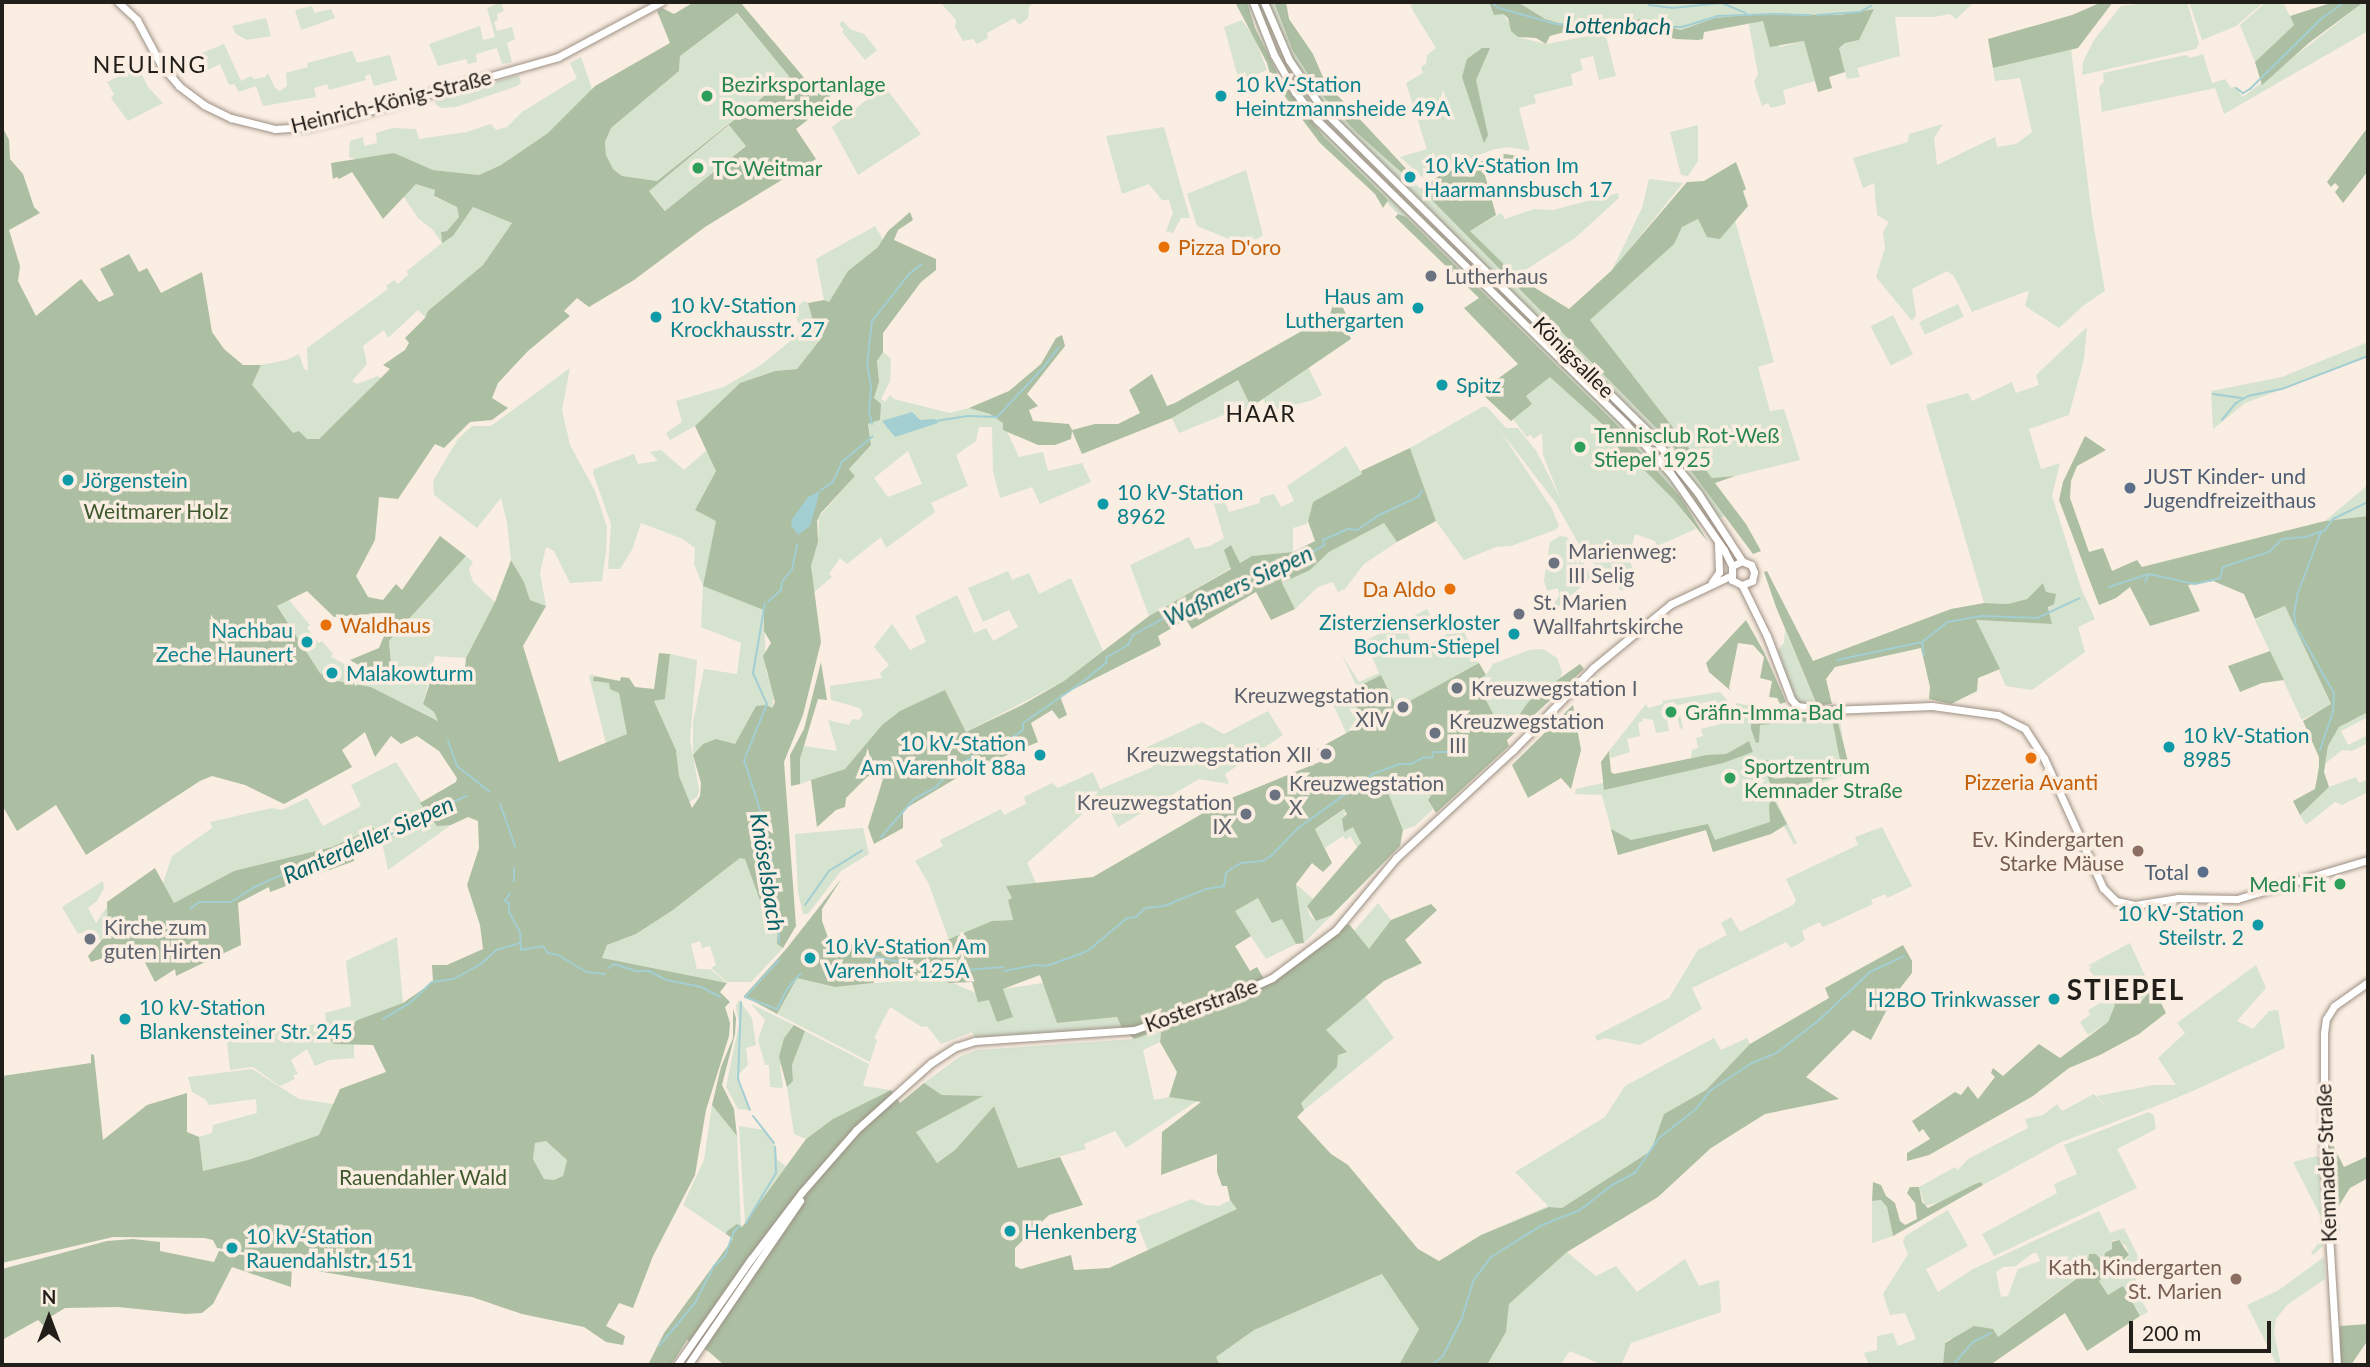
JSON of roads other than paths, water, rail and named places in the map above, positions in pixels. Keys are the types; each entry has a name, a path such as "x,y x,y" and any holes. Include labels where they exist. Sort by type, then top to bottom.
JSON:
{"main road":[{"name":"Heinrich-König-Straße","path":"118,2 137,20 161,65 179,86 231,118 260,127 282,129 305,127 355,115 558,57 661,2"},
{"name":"Königsallee","path":"1253,2 1277,61 1317,120 1633,431 1671,474 1732,566"},
{"name":"Königsallee","path":"1264,2 1289,60 1323,110 1651,435 1698,493 1742,561 1753,569 1753,578 1745,584 1791,699 1797,706 1831,710 1932,706 1991,714 2014,721 2039,746 2099,879 2109,896 2122,904 2135,905 2172,897 2229,898 2256,894 2368,861"},
{"path":"1710,584 1717,577 1719,567 1717,540"},
{"path":"1731,578 1732,566 1742,561"},
{"path":"1692,593 1731,578"},
{"path":"1692,593 1731,578 1745,584"},
{"name":"Kosterstraße","path":"677,1365 751,1259 825,1166 877,1110 931,1063 956,1047 975,1041 1134,1030 1233,996 1272,978 1336,930 1396,858 1513,750 1583,677 1648,621 1692,593"},
{"name":"Kemnader Straße","path":"2337,1365 2325,1178 2324,1032 2334,1006 2368,982"},
{"name":"Kosterstraße","path":"688,1365 825,1166"}],"water":[{"path":"912,412 920,420 935,419 938,423 895,437 882,421"},
{"path":"820,491 810,526 798,535 791,525 792,519 808,497"}],"waterway":[{"name":"Lottenbach","path":"1491,2 1499,8 1556,24 1682,27 1717,16 1773,14"},
{"path":"2236,88 2243,93 2250,89 2321,19 2344,2"},
{"name":"Lottenbach","path":"1649,5 1672,8 1722,3 1746,13"},
{"name":"Lottenbach","path":"1860,12 1871,6"},
{"name":"Lottenbach","path":"1817,15 1859,12"},
{"name":"Lottenbach","path":"1775,14 1810,15"},
{"name":"Knöselsbach","path":"872,424 867,363 872,321 909,274 922,264"},
{"path":"936,421 968,416 997,417 1059,347"},
{"path":"2222,420 2236,403 2248,396 2282,389 2368,356"},
{"path":"2213,394 2243,398"},
{"name":"Knöselsbach","path":"821,490 833,482 842,462 873,436"},
{"name":"Waßmers Siepen","path":"1259,576 1316,550 1324,545 1323,540 1348,529 1357,530 1379,515 1418,497 1422,490"},
{"path":"2109,587 2149,574 2195,584 2220,578 2223,567 2269,552 2282,539 2306,537 2325,530 2333,519 2368,502"},
{"path":"2320,750 2333,712 2334,693 2296,627 2294,615 2297,595 2321,532"},
{"name":"Knöselsbach","path":"768,602 781,590 782,582 792,569 797,545"},
{"path":"2145,582 2149,574"},
{"name":"Waßmers Siepen","path":"996,743 1007,742 1023,730 1023,723 1081,683 1106,663 1107,657 1128,645 1133,635 1164,618 1212,599 1232,583 1238,585 1248,580"},
{"path":"1837,660 1922,642 1948,622 1981,616 2037,618 2080,598"},
{"name":"Knöselsbach","path":"765,603 753,673 767,704 744,760 766,828 773,868 770,899 773,912 779,917 779,942"},
{"path":"1922,642 1924,655"},
{"path":"1463,740 1468,736"},
{"path":"448,741 457,766 490,792"},
{"path":"1004,971 1034,965 1046,966 1080,954 1089,950 1127,918 1136,917 1145,908 1164,906 1206,889 1224,886 1226,873 1231,869 1241,863 1263,861 1271,856 1297,829 1373,774 1399,764 1411,764 1424,757 1432,758 1434,752 1450,752 1462,742"},
{"name":"Waßmers Siepen","path":"979,748 990,743"},
{"name":"Waßmers Siepen","path":"881,837 914,799 935,788 953,768 971,758 977,750"},
{"name":"Ranterdeller Siepen","path":"190,909 199,902 231,902 254,887 328,854 358,843 373,842 413,825 435,809 468,796"},
{"path":"500,804 515,846"},
{"name":"Waßmers Siepen","path":"805,905 829,871 862,850"},
{"path":"514,868 514,881"},
{"path":"510,893 505,901 509,903 509,912 520,932 521,950 543,946 548,953 558,955 586,972 605,974"},
{"name":"Waßmers Siepen","path":"781,929 788,920"},
{"path":"383,1019 410,1003 432,982 454,979 481,964 496,950 520,943"},
{"path":"870,968 873,956 943,972 1003,967"},
{"path":"1432,1365 1443,1356 1462,1318 1473,1281 1491,1257 1542,1225 1580,1210 1612,1185 1635,1173 1659,1138 1696,1109 1711,1090 1752,1063 1778,1052 1818,1021 1870,972 1904,956"},
{"path":"779,960 745,997 777,1009 787,989 801,973"},
{"path":"609,968 614,964 635,971 649,971 666,980 701,987 721,997"},
{"name":"Knöselsbach","path":"741,1002 738,1079 750,1110"},
{"name":"Knöselsbach","path":"753,1116 774,1143"},
{"name":"Knöselsbach","path":"746,1223 776,1173 775,1147"},
{"name":"Knöselsbach","path":"659,1346 695,1303 714,1266 725,1256 734,1231 740,1226"},
{"path":"1973,1342 1991,1333"},
{"path":"1953,1365 1972,1343"}],"place":[{"name":"Bezirksportanlage Roomersheide","path":"707,96"},
{"name":"10 kV-Station Heintzmannsheide 49A","path":"1221,96"},
{"name":"TC Weitmar","path":"698,168"},
{"name":"10 kV-Station Im Haarmannsbusch 17","path":"1410,177"},
{"name":"Pizza D'oro","path":"1164,247"},
{"name":"Lutherhaus","path":"1431,276"},
{"name":"Haus am Luthergarten","path":"1418,308"},
{"name":"10 kV-Station Krockhausstr. 27","path":"656,317"},
{"name":"Spitz","path":"1442,385"},
{"name":"Tennisclub Rot-Weß Stiepel 1925","path":"1580,447"},
{"name":"Jörgenstein","path":"68,480"},
{"name":"JUST Kinder- und Jugendfreizeithaus","path":"2130,488"},
{"name":"10 kV-Station 8962","path":"1103,504"},
{"name":"Marienweg: III Selig","path":"1554,563"},
{"name":"Da Aldo","path":"1450,589"},
{"name":"St. Marien Wallfahrtskirche","path":"1519,614"},
{"name":"Waldhaus","path":"326,625"},
{"name":"Zisterzienserkloster Bochum-Stiepel","path":"1514,634"},
{"name":"Nachbau Zeche Haunert","path":"307,642"},
{"name":"Malakowturm","path":"332,673"},
{"name":"Kreuzwegstation I","path":"1457,688"},
{"name":"Kreuzwegstation XIV","path":"1403,707"},
{"name":"Gräfin-Imma-Bad","path":"1671,712"},
{"name":"Kreuzwegstation III","path":"1435,733"},
{"name":"10 kV-Station 8985","path":"2169,747"},
{"name":"Kreuzwegstation XII","path":"1326,754"},
{"name":"10 kV-Station Am Varenholt 88a","path":"1040,755"},
{"name":"Pizzeria Avanti","path":"2031,758"},
{"name":"Sportzentrum Kemnader Straße","path":"1730,778"},
{"name":"Kreuzwegstation X","path":"1275,795"},
{"name":"Kreuzwegstation IX","path":"1246,814"},
{"name":"Ev. Kindergarten Starke Mäuse","path":"2138,851"},
{"name":"Total","path":"2203,872"},
{"name":"Medi Fit","path":"2340,884"},
{"name":"10 kV-Station Steilstr. 2","path":"2258,925"},
{"name":"Kirche zum guten Hirten","path":"90,939"},
{"name":"10 kV-Station Am Varenholt 125A","path":"810,958"},
{"name":"H2BO Trinkwasser","path":"2054,999"},
{"name":"10 kV-Station Blankensteiner Str. 245","path":"125,1019"},
{"name":"Henkenberg","path":"1010,1231"},
{"name":"10 kV-Station Rauendahlstr. 151","path":"232,1248"},
{"name":"Kath. Kindergarten St. Marien","path":"2236,1279"}],"district":[{"name":"NEULING","path":"150,64"},
{"name":"HAAR","path":"1261,413"},
{"name":"STIEPEL","path":"2126,989"}],"park label":[{"name":"Weitmarer Holz","path":"156,511"},
{"name":"Rauendahler Wald","path":"423,1177"}]}
